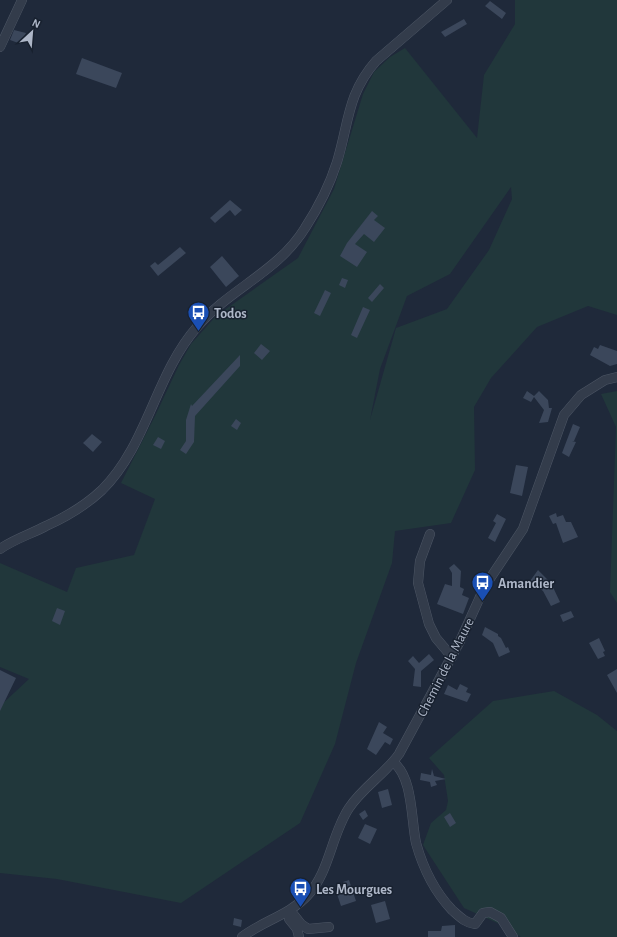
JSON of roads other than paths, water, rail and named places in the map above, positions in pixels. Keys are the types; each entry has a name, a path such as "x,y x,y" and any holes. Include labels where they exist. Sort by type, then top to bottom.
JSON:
{"street":[{"path":"0,48 22,0"},
{"path":"0,549 71,514 103,489 114,476 134,446 172,363 185,341 221,302 267,270 281,258 306,228 332,176 352,101 365,73 376,61 447,0"},
{"name":"Chemin de la Maure","path":"242,937 287,912 307,897 316,885 343,819 350,808 393,762 452,656 485,586 523,530 564,416 586,391 605,380 617,377"},
{"path":"430,534 420,561 418,583 429,624 436,638 452,656"},
{"path":"393,762 400,767 406,780 416,843 432,885 441,899 467,923 474,924 483,913 490,912 501,918 513,937"},
{"path":"287,912 308,929 328,927"},
{"path":"287,912 299,937"}],"place":[{"name":"Todos","path":"199,332"},
{"name":"Amandier","path":"482,602"},
{"name":"Les Mourgues","path":"300,908"}]}
